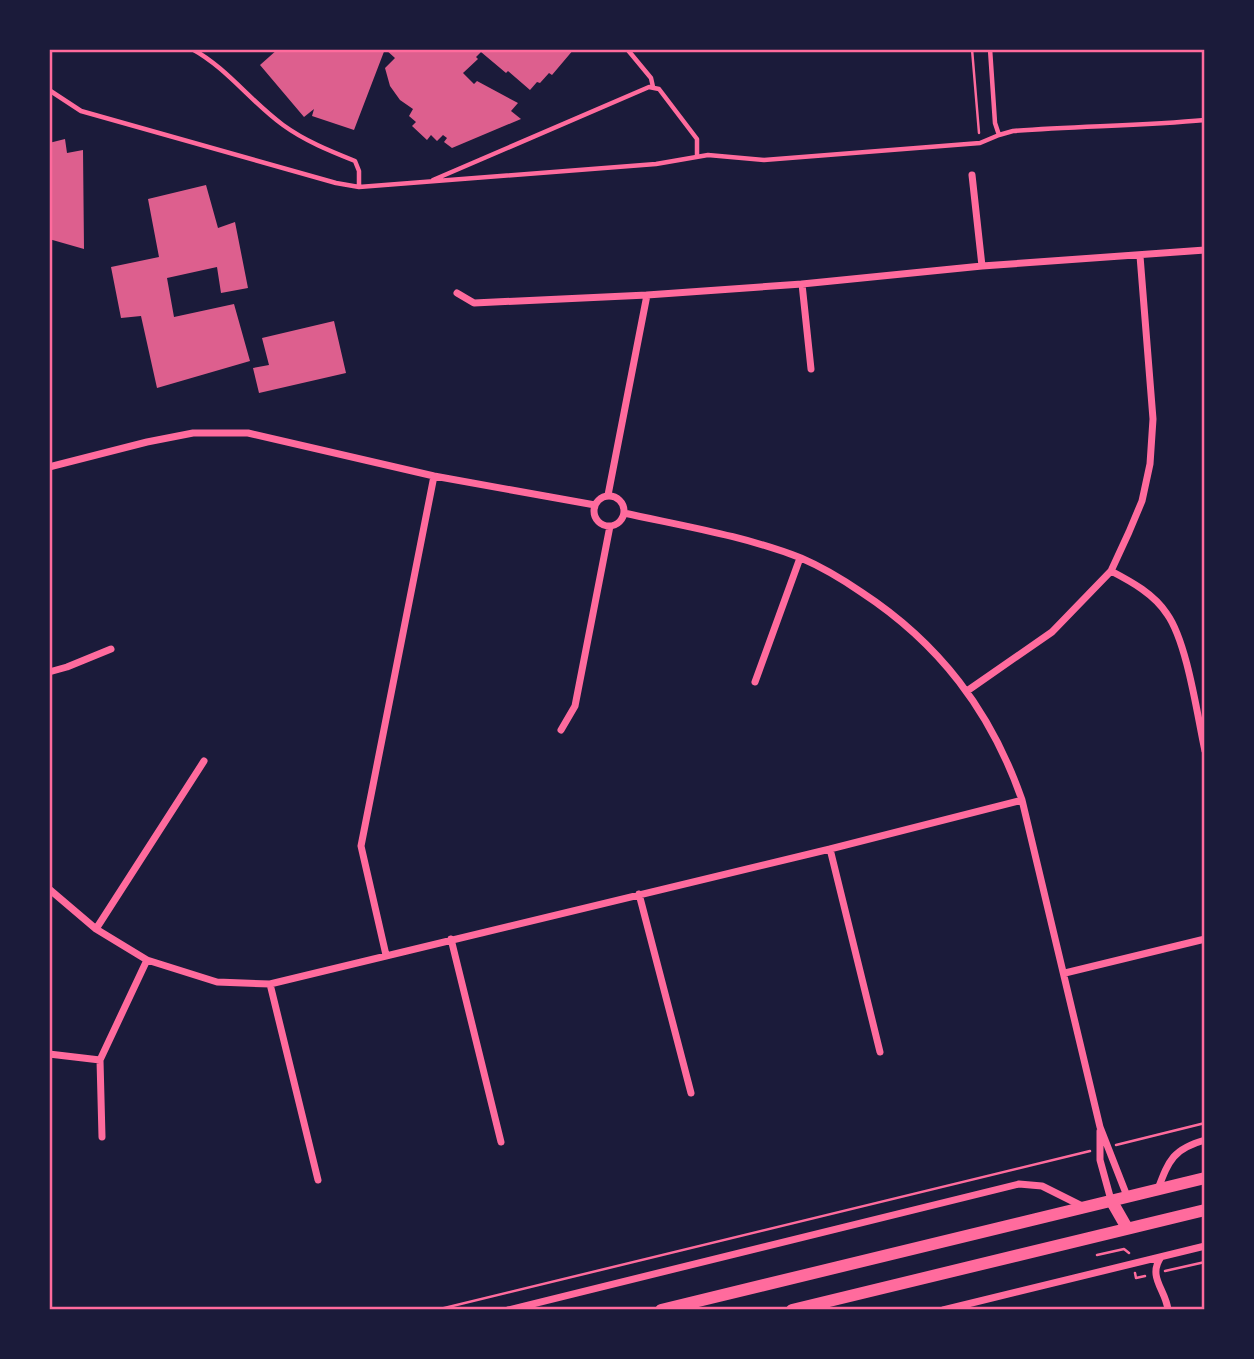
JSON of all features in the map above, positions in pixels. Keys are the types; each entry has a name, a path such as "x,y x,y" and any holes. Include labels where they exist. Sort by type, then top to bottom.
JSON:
{"main road":[{"path":"661,1310 1205,1178"},
{"path":"1127,1196 1127,1228"},
{"path":"1111,1200 1127,1228"},
{"path":"792,1310 1205,1210"}],"street":[{"path":"972,175 982,266"},
{"path":"457,293 474,303 647,295 1205,250"},
{"path":"967,691 1052,632 1111,570 1142,500 1150,464 1153,419 1140,256"},
{"path":"802,284 811,369"},
{"path":"608,495 647,295"},
{"path":"50,464 194,433 248,433 434,476 595,505"},
{"path":"386,955 361,846 434,476"},
{"path":"608,495 621,501 624,513 617,524 605,526 594,515 598,500 608,495"},
{"path":"624,513 736,538 800,558 833,573 905,624 937,653 967,691 1009,763 1022,800 1104,1147 1127,1196"},
{"path":"561,730 575,706 610,526"},
{"path":"755,682 800,558"},
{"path":"1111,570 1137,585 1154,599 1167,612 1178,633 1205,751"},
{"path":"49,672 111,649"},
{"path":"96,929 204,761"},
{"path":"49,889 96,929 146,960 217,982 270,984 1022,800"},
{"path":"830,849 880,1052"},
{"path":"639,894 691,1093"},
{"path":"451,939 501,1142"},
{"path":"1065,973 1205,939"},
{"path":"102,1137 100,1060 146,960"},
{"path":"270,984 318,1180"},
{"path":"49,1054 100,1060"},
{"path":"1158,1189 1174,1155 1191,1144 1205,1140"},
{"path":"1104,1147 1100,1160 1111,1200"},
{"path":"508,1310 1019,1184 1042,1186 1084,1207"},
{"path":"943,1310 1205,1247"},
{"path":"1161,1257 1155,1273 1158,1285 1167,1299 1167,1308"}],"lane":[{"path":"192,49 222,70 282,125 324,149 355,162 359,171 359,187"},
{"path":"627,49 650,78 653,87"},
{"path":"990,49 995,123 999,135"},
{"path":"428,182 653,87 659,89 697,139 697,156"},
{"path":"49,90 80,111 336,183 359,187 656,164 697,156 764,160 979,143 1013,131 1205,120"}],"path":[{"path":"972,49 979,143"},
{"path":"436,1310 1205,1123"},
{"path":"1136,1278 1205,1262"}],"building":[{"path":"278,49 385,49 354,130 312,116 314,109 304,117 260,65"},
{"path":"385,49 574,49 552,75 549,73 530,90 481,52 476,57 478,59 463,73 474,84 477,81 518,103 511,111 521,119 452,148 444,142 447,138 443,135 437,141 431,135 427,140 412,126 416,122 409,116 413,109 400,100 390,86 385,68 395,58"},
{"path":"65,139 67,153 83,150 84,249 49,239 49,143"},
{"path":"206,185 218,228 235,222 248,288 221,293 217,267 167,278 174,317 234,304 250,361 157,388 141,316 121,318 111,267 159,257 148,199"},
{"path":"334,321 346,373 259,393 253,368 269,365 262,338"}]}
